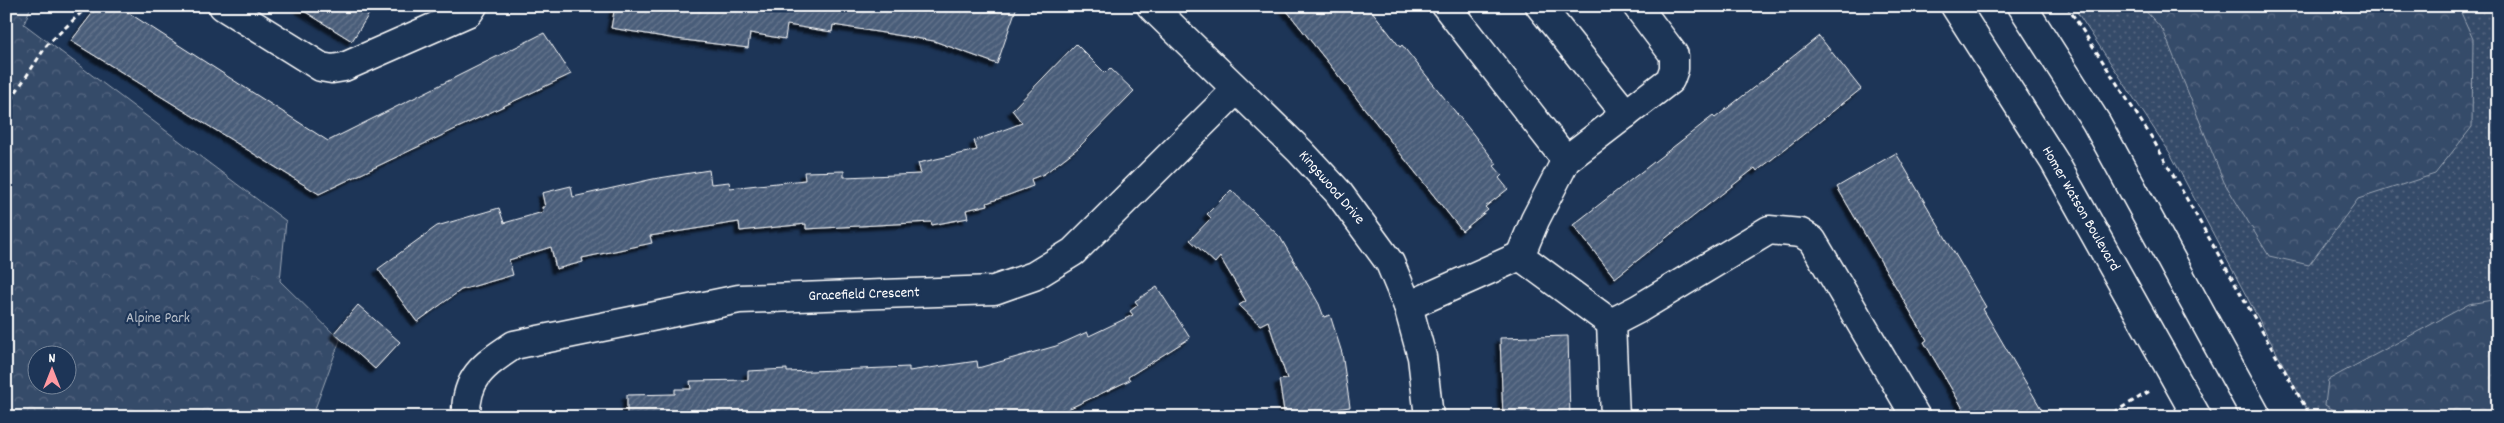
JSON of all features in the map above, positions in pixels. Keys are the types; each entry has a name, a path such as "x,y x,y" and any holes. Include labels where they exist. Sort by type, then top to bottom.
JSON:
{"street":[{"path":"223,6 321,67 332,69 344,67 469,12 472,6"},
{"name":"Kingswood Drive","path":"1151,6 1300,151 1338,192 1390,263 1408,306 1422,357 1429,417"},
{"path":"1446,6 1566,160"},
{"path":"1540,6 1626,114"},
{"path":"1408,306 1520,256 1535,220 1566,160 1670,80 1674,69 1674,55 1670,47 1638,6"},
{"name":"Homer Watson Boulevard","path":"1955,6 2054,161 2197,417"},
{"path":"2022,6 2096,122 2257,417"},
{"name":"Gracefield Crescent","path":"466,417 469,385 486,364 514,345 738,299 994,290 1034,276 1073,252 1236,90"},
{"path":"1611,322 1638,309 1769,230 1801,233 1812,240 1916,417"},
{"path":"1520,256 1611,322"},
{"path":"1611,322 1616,417"}],"path":[{"path":"6,107 47,45 88,6"},
{"path":"2067,6 2152,138 2311,417"},
{"path":"2106,417 2150,391"}],"green space":[{"name":"Alpine Park","path":"6,6 31,6 24,24 286,221 280,281 340,340 312,417 6,417"},
{"path":"2073,6 2498,6 2498,417 2311,417 2170,153"},
{"path":"2141,6 2458,6 2473,39 2472,127 2435,174 2358,199 2309,265 2269,256 2224,182 2163,30"},
{"path":"2498,299 2498,417 2346,417 2325,405 2328,380 2469,304"}],"building":[{"path":"98,6 118,6 328,141 544,33 571,74 319,194 71,41"},
{"path":"296,6 374,6 352,41"},
{"path":"615,6 673,6 701,11 702,6 1017,6 997,64 934,41 833,25 832,32 787,25 785,39 750,33 748,48 676,39 611,28"},
{"path":"1283,6 1368,6 1400,47 1402,45 1497,164 1494,166 1502,175 1499,178 1508,189 1485,207 1488,210 1462,231"},
{"path":"1819,36 1861,89 1757,171 1755,168 1615,278 1573,225 1713,116 1715,118"},
{"path":"1076,44 1105,73 1110,68 1134,91 1078,148 1044,174 1031,179 1033,186 987,203 988,205 966,210 968,218 932,225 931,222 806,229 806,224 740,231 739,222 650,236 652,243 582,258 583,262 556,269 551,247 509,260 513,275 461,290 417,322 378,269 437,226 499,208 504,223 543,212 542,207 545,207 542,193 571,186 573,197 653,179 709,170 711,184 729,182 730,188 805,180 804,172 844,171 844,177 921,174 918,163 977,150 974,141 1022,123 1012,110"},
{"path":"1896,153 1986,307 1983,309 2046,417 1968,417 1924,342 1927,340 1837,187"},
{"path":"1231,190 1280,237 1319,304 1324,317 1330,315 1342,353 1350,407 1285,417 1279,380 1287,379 1268,321 1260,325 1239,305 1246,301 1220,257 1215,263 1190,240 1211,218 1207,214"},
{"path":"1157,287 1190,338 1128,377 1130,380 1051,417 627,417 627,395 675,394 675,389 691,389 690,381 748,380 748,371 787,369 787,372 909,367 909,371 977,361 978,368 1056,346 1087,332 1089,336 1133,315 1130,311 1138,305 1135,301"},
{"path":"358,305 400,342 375,369 334,333"},
{"path":"1568,336 1570,417 1503,417 1500,338"}]}
